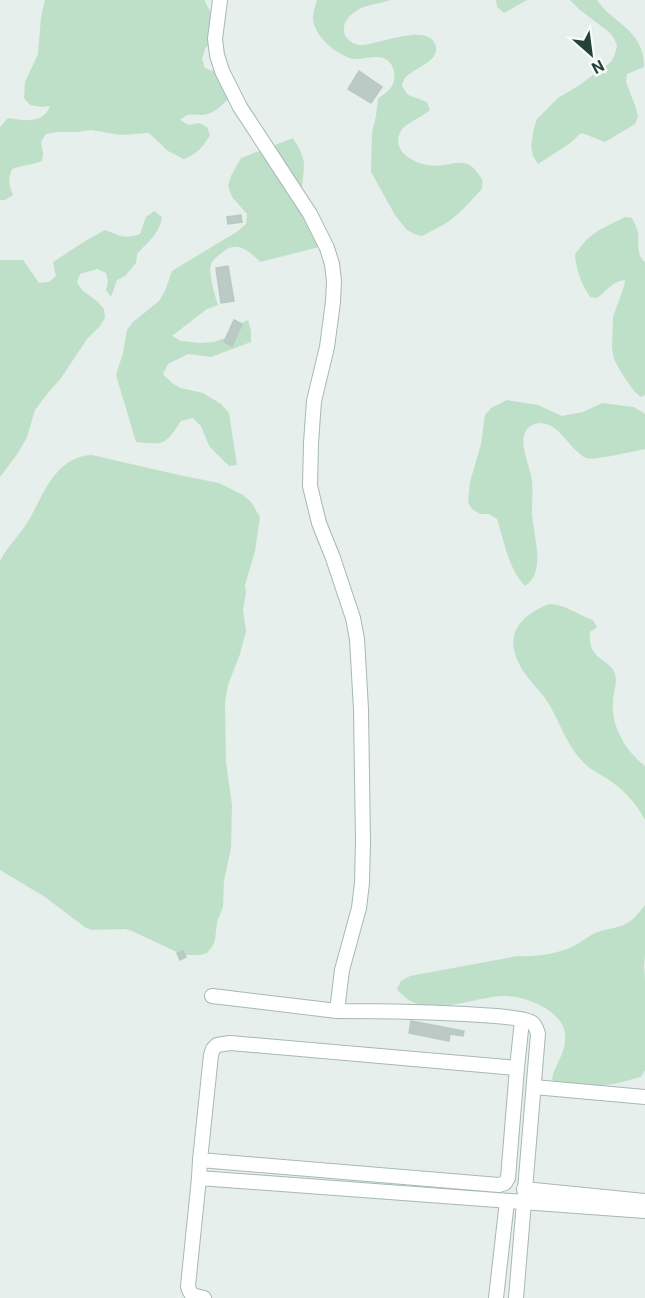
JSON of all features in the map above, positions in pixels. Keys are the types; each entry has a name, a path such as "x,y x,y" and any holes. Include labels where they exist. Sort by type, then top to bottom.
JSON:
{"street":[{"path":"220,0 215,39 222,72 240,107 309,214 327,248 334,281 327,347 314,401 310,486 319,523 353,618 357,639 361,709 362,883 359,908 342,970 337,1011"},
{"path":"212,996 337,1011 499,1016 531,1022 538,1034 516,1298"},
{"path":"200,1161 499,1185 505,1183 508,1178 522,1020"},
{"path":"204,1298 192,1295 189,1286 211,1055 217,1045 230,1043 517,1068"},
{"path":"534,1087 645,1097"},
{"path":"199,1178 507,1201 524,1196 645,1200"},
{"path":"524,1196 645,1211"},
{"path":"496,1298 507,1201"}],"green space":[{"path":"45,0 205,0 214,18 212,41 205,49 202,59 205,68 220,74 229,98 211,113 187,115 180,120 189,125 199,123 207,127 210,135 199,150 184,159 168,151 149,133 121,135 91,130 46,134 41,142 42,161 12,169 10,182 13,195 0,200 0,127 8,118 33,120 43,116 50,106 30,105 24,98 25,82 38,54"},
{"path":"317,0 391,0 364,7 352,14 344,26 347,39 359,45 402,36 424,35 432,39 436,47 434,57 409,74 403,82 402,86 408,95 427,102 430,110 403,128 398,141 399,146 406,156 424,164 437,166 468,164 479,174 482,189 462,211 445,224 422,236 406,229 395,215 371,172 372,133 378,99 394,82 392,66 390,62 380,57 355,59 348,57 328,45 314,26 313,17"},
{"path":"496,0 527,0 504,13 497,7"},
{"path":"570,0 597,0 637,41 641,48 644,67 627,74 626,82 638,117 635,124 605,142 581,133 569,144 538,164 531,146 537,119 558,98 611,62 617,46 609,32"},
{"path":"293,138 304,160 303,203 310,214 326,229 327,245 260,262 243,248 238,247 233,247 220,254 212,262 210,271 218,305 207,309 172,336 181,341 214,342 225,338 239,324 248,320 251,342 211,357 188,354 168,364 163,374 181,388 203,393 221,404 229,413 237,465 229,466 209,446 201,426 193,418 181,421 163,442 136,442 116,375 127,330 133,322 159,301 172,271 246,224 247,214 232,197 228,186 241,158"},
{"path":"154,211 162,217 159,228 137,254 136,263 125,276 117,280 111,297 106,290 108,282 106,273 97,269 80,274 77,282 82,290 104,309 105,318 35,410 27,437 0,477 0,260 23,260 39,283 49,282 56,276 53,262 105,230 126,237 140,234 146,217"},
{"path":"625,217 632,218 636,227 639,252 645,262 645,395 641,397 622,374 614,359 612,348 613,317 625,280 613,284 597,298 590,297 576,266 575,254 587,239"},
{"path":"507,400 538,405 562,416 583,412 602,403 634,407 645,414 645,449 590,459 583,457 557,430 547,424 537,423 528,428 523,440 532,481 532,513 537,563 532,580 525,586 510,562 497,519 489,514 480,514 472,509 468,502 470,482 481,444 485,415 491,408"},
{"path":"92,455 219,483 243,495 251,502 260,517 255,551 245,585 243,610 246,631 228,685 225,703 226,762 232,805 231,848 224,881 223,907 217,922 212,947 207,953 200,955 183,955 125,929 92,930 86,928 45,897 0,870 0,561 27,523 59,470 79,457"},
{"path":"549,604 566,608 593,620 597,627 590,632 590,641 595,654 609,665 615,674 613,711 617,729 626,746 645,766 645,820 622,790 589,767 576,754 547,701 529,679 516,656 513,645 518,626 536,610"},
{"path":"645,905 645,1070 641,1077 614,1084 585,1087 558,1085 552,1079 563,1052 565,1031 559,1019 546,1008 522,998 510,996 490,997 447,1006 419,1005 407,999 397,989 401,981 410,976 518,956 561,951 595,933 625,925"}],"building":[{"path":"359,71 382,87 371,103 348,89"},
{"path":"241,215 242,222 228,224 227,217"},
{"path":"228,266 234,301 221,303 216,268"},
{"path":"234,320 242,324 232,346 224,342"},
{"path":"183,951 186,957 180,960 177,953"},
{"path":"411,1021 464,1031 463,1036 450,1034 449,1041 409,1033"}]}
